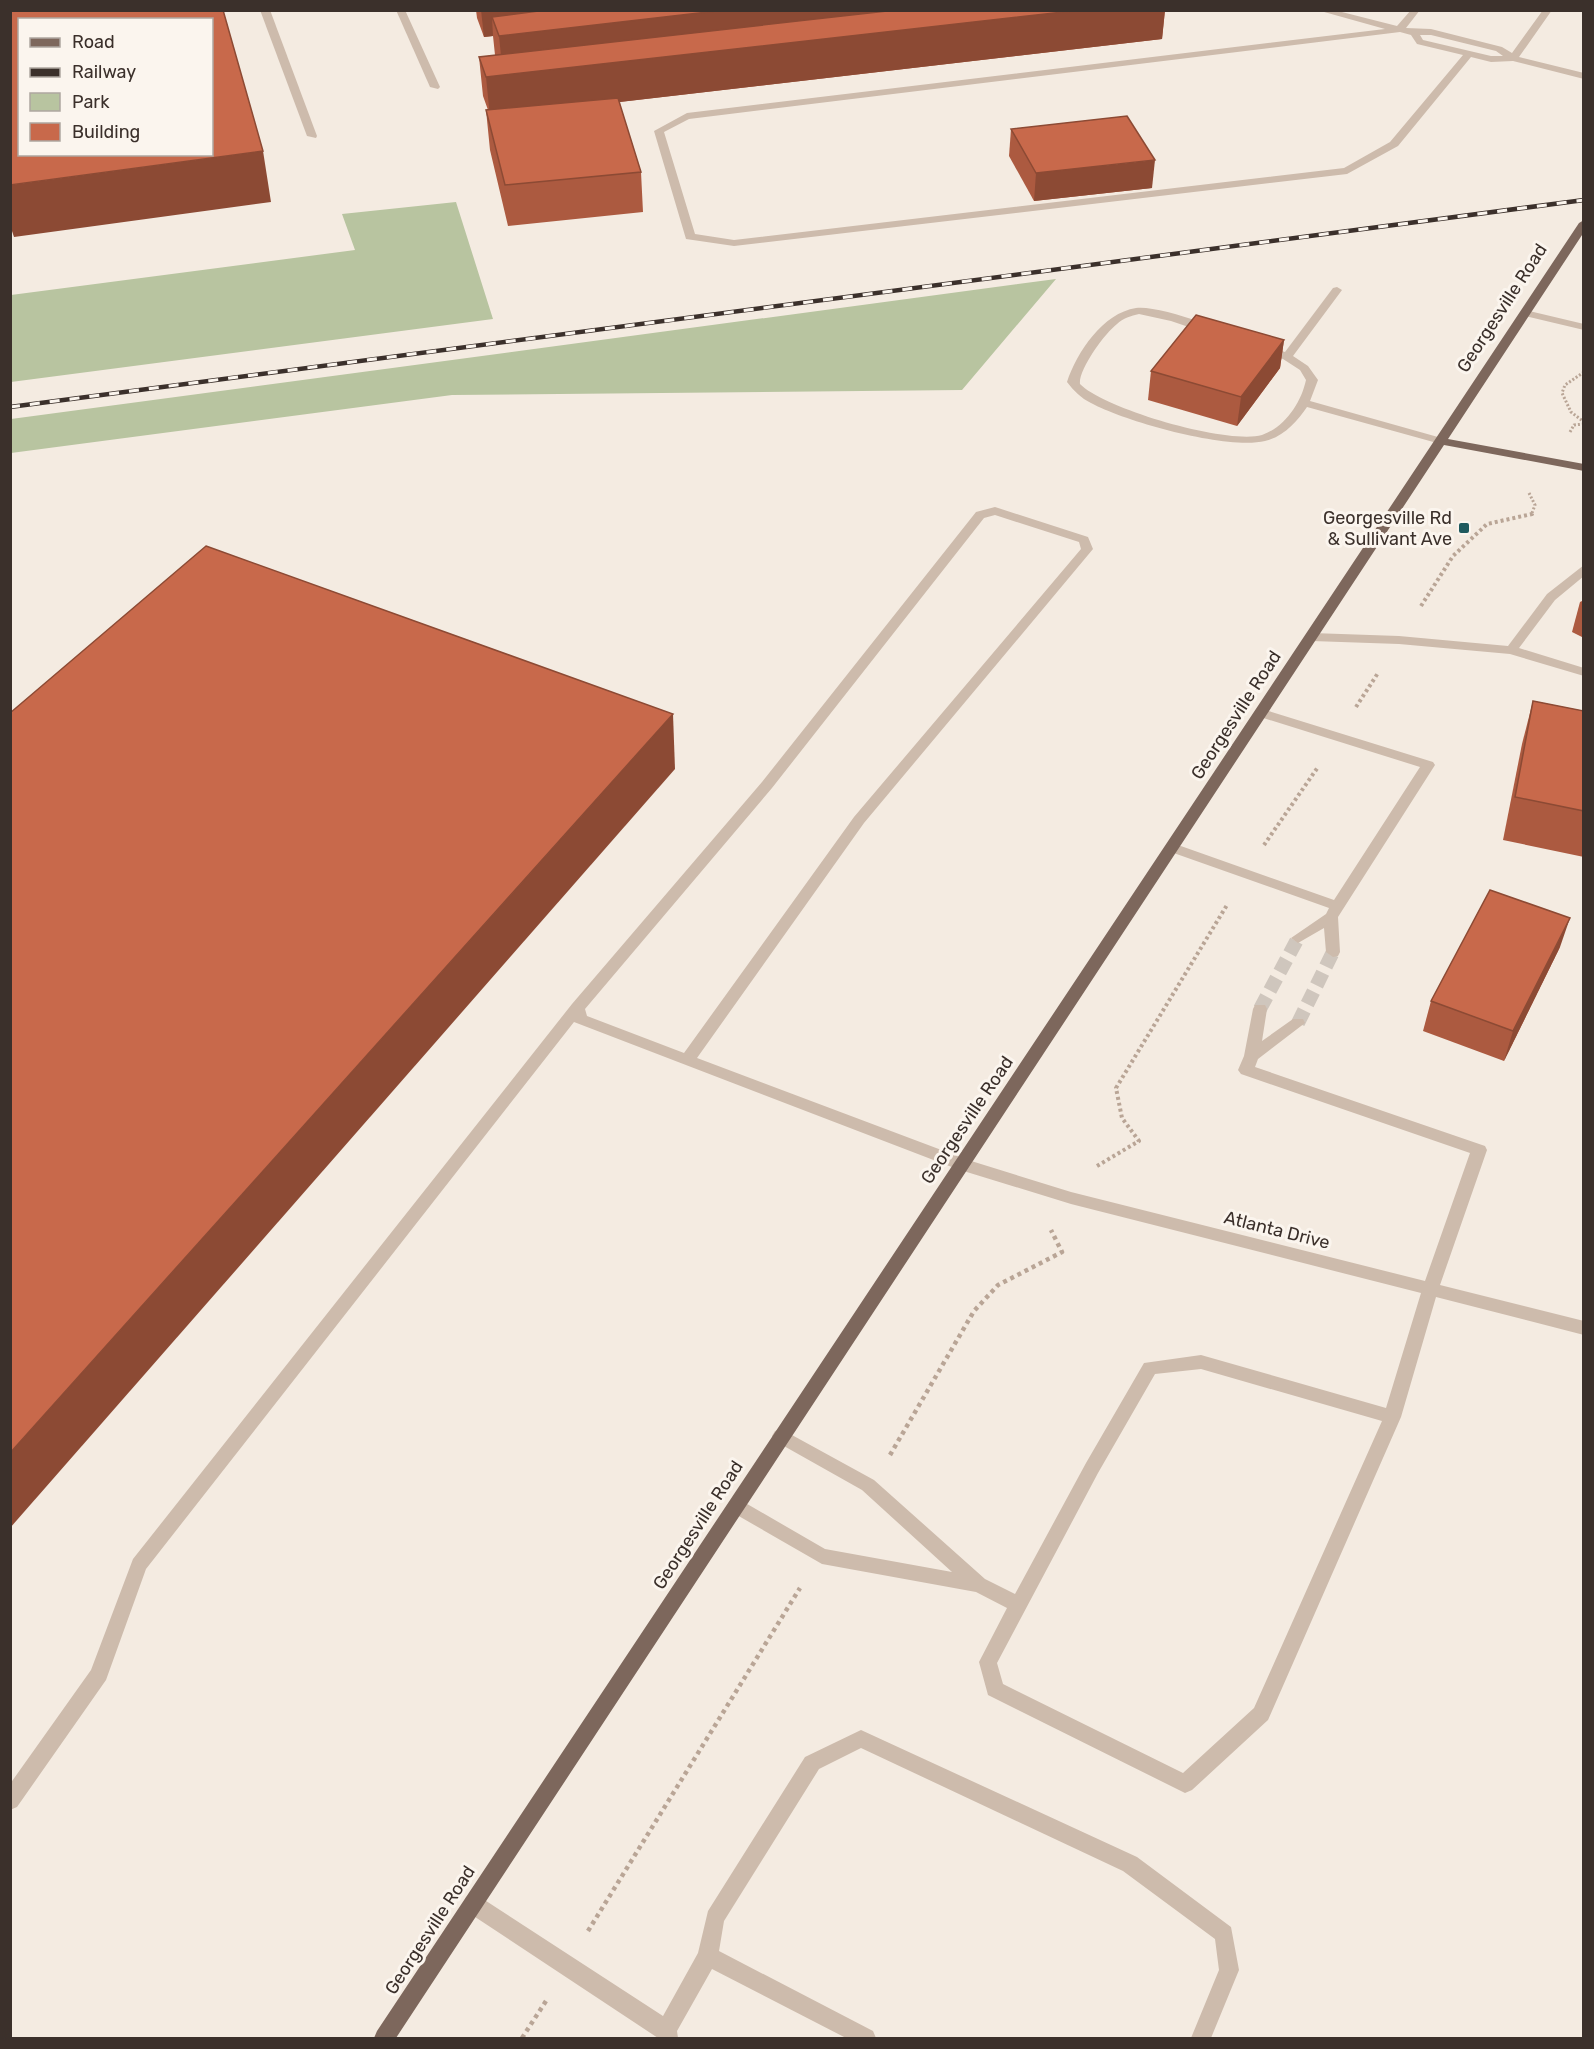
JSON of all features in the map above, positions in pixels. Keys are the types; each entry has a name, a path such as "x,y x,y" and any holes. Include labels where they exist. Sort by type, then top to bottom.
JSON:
{"main road":[{"name":"Georgesville Road","path":"384,2038 1312,638 1584,223"},
{"path":"1441,441 1584,468"}],"street":[{"path":"265,10 312,136"},
{"path":"400,10 435,87"},
{"path":"1321,10 1399,30 1414,33 1431,32 1499,49 1512,58"},
{"path":"1416,10 1399,30 687,116 658,131 690,237 734,243 1347,171 1394,144 1469,54"},
{"path":"1512,58 1548,10"},
{"path":"1414,33 1420,42 1491,60 1512,58 1584,76"},
{"path":"1287,357 1337,290"},
{"path":"1139,311 1174,318 1287,357 1304,368 1312,380 1305,404 1281,428 1264,438 1241,441 1213,437 1105,406 1079,391 1073,382 1075,372 1112,323 1125,314 1139,311"},
{"path":"1524,313 1584,327"},
{"path":"1305,404 1441,441"},
{"path":"10,1801 99,1674 139,1565 577,1008 768,785 980,515 995,512 1084,540 1087,549 859,820 687,1060"},
{"path":"1511,650 1551,597 1584,569"},
{"path":"1312,638 1399,640 1511,650 1584,672"},
{"path":"1262,713 1428,765 1334,912 1298,938"},
{"path":"1173,848 1334,912"},
{"path":"1333,952 1334,912"},
{"name":"Atlanta Drive","path":"577,1008 580,1019 963,1165 1071,1198 1584,1328"},
{"path":"1260,1009 1252,1056 1246,1070 1479,1150 1430,1289 1392,1417 1261,1714 1185,1784 995,1689 988,1662 1092,1468 1150,1368 1201,1362 1392,1417"},
{"path":"1252,1056 1298,1023"},
{"path":"781,1436 868,1485 979,1585 1018,1605"},
{"path":"736,1506 822,1556 979,1585"},
{"path":"473,1904 667,2034 708,1956 715,1918 812,1763 861,1739 1130,1864 1224,1934 1229,1970 1201,2038"},
{"path":"708,1956 866,2038"}],"path":[{"path":"1584,372 1565,385 1562,393 1571,412 1584,422"}],"green space":[{"path":"456,202 493,319 11,382 11,295 355,250 342,214"},
{"path":"1056,279 962,390 452,395 11,453 11,419"}],"building":[{"path":"10,10 223,10 263,151 10,185"},
{"path":"546,10 725,10 499,36 492,17"},
{"path":"896,10 1081,10 486,77 479,57"},
{"path":"618,98 641,172 505,185 486,110"},
{"path":"1127,116 1155,160 1036,173 1011,129"},
{"path":"1196,315 1284,340 1241,397 1151,371"},
{"path":"206,546 673,714 10,1453 10,713"},
{"path":"1533,701 1584,711 1584,811 1515,797"},
{"path":"1490,890 1570,918 1513,1031 1431,1001"}],"tunnel":[{"path":"1260,1009 1298,938"},
{"path":"1298,1023 1333,952"}],"railway":[{"path":"10,407 1584,200"}],"place":[{"name":"Georgesville Rd & Sullivant Ave","path":"1464,528"}]}
